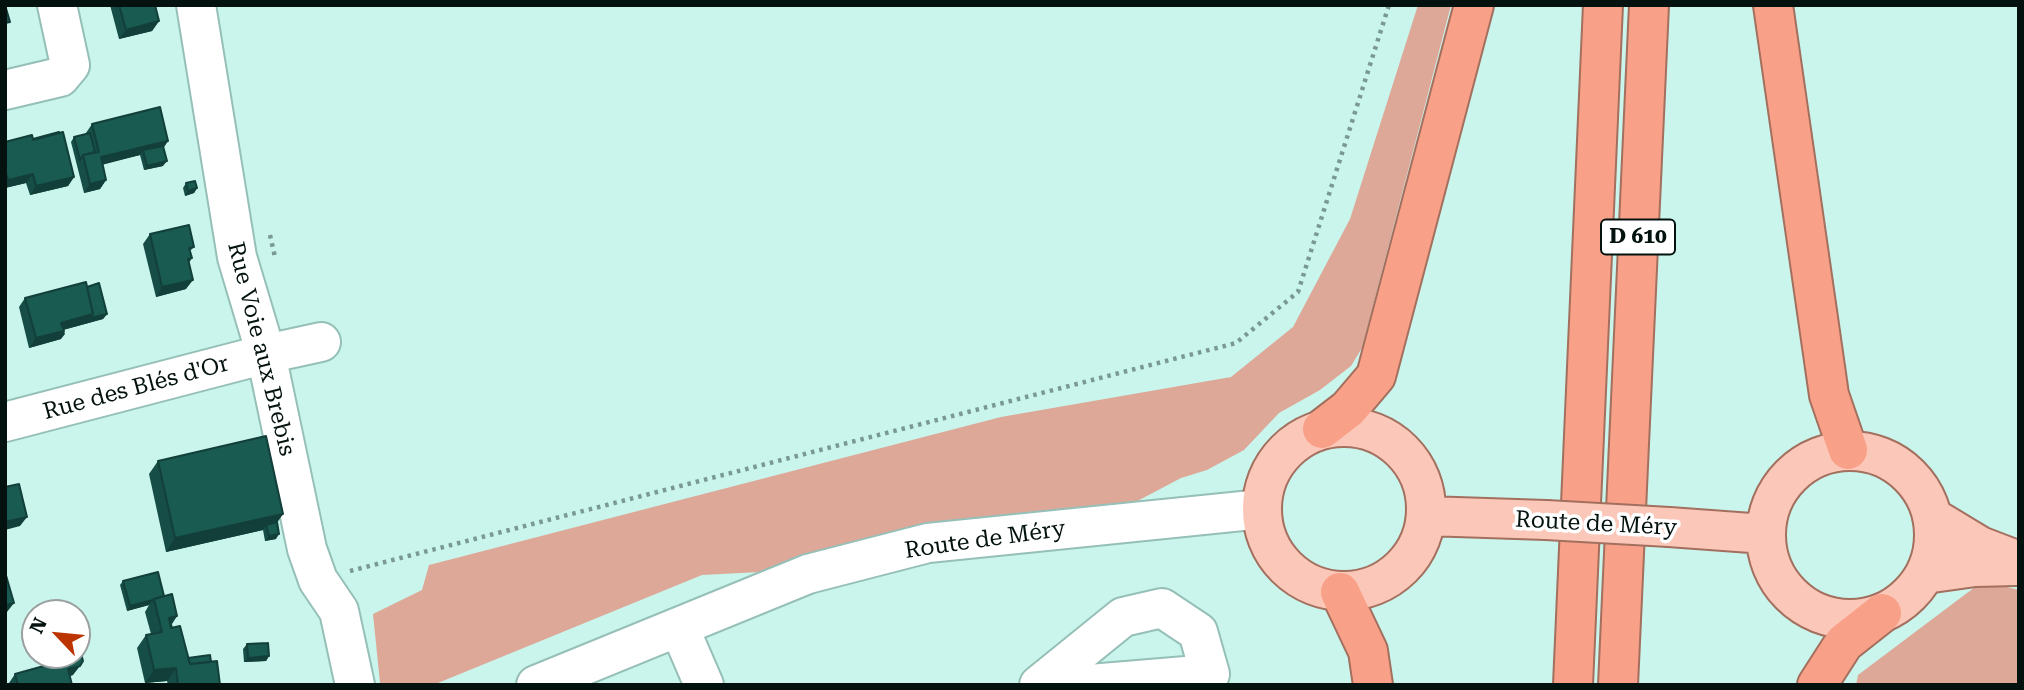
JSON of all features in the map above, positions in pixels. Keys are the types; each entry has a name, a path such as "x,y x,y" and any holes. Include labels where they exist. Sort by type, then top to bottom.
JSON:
{"highway":[{"path":"1322,429 1348,410 1376,376 1474,5"},
{"name":"D 610","path":"1573,685 1603,5"},
{"name":"D 610","path":"1618,685 1649,5"},
{"path":"1773,5 1829,395 1848,450"},
{"path":"1340,592 1367,651 1373,685"},
{"path":"1817,685 1844,643 1882,613"}],"main road":[{"path":"1348,426 1374,431 1398,445 1415,465 1425,489 1427,516 1420,542 1407,564 1388,580 1365,589 1340,592 1315,587 1293,574 1276,556 1265,533 1262,509 1266,482 1278,458 1298,440 1322,429 1348,426"},
{"path":"1848,450 1877,455 1903,468 1922,490 1932,517 1934,546 1924,574 1899,604 1882,613 1854,620 1827,617 1801,605 1782,586 1769,561 1765,534 1769,508 1781,485 1800,467 1822,455 1848,450"},
{"name":"Route de Méry","path":"1427,516 1546,520 1765,534"},
{"path":"1932,517 1980,546 2019,563"},
{"path":"1924,574 2019,563"}],"street":[{"path":"5,90 60,77 70,65 57,5"},
{"name":"Rue Voie aux Brebis","path":"196,5 237,257 266,354 307,549 318,580 339,611 355,685"},
{"name":"Rue des Blés d'Or","path":"5,422 321,342"},
{"name":"Route de Méry","path":"536,685 808,574 928,543 1262,509"},
{"path":"1039,685 1123,617 1162,608 1198,632 1210,674 1078,685"},
{"path":"679,626 704,685"}],"path":[{"path":"318,580 1236,343 1298,292 1389,5"}],"shaded area":[{"path":"1418,5 1451,5 1362,348 1351,366 1320,390 1279,413 1244,450 1207,470 1181,478 1128,506 760,572 702,575 433,685 380,683 373,614 422,590 429,565 1001,417 1231,377 1293,327 1350,219"},
{"path":"1983,581 2019,590 2019,685 1856,685 1858,675"}],"building":[{"path":"5,5 10,22 5,23"},
{"path":"119,5 155,5 159,21 126,30"},
{"path":"160,107 168,141 101,157 106,180 90,184 83,155 99,152 92,124"},
{"path":"63,132 74,177 36,186 33,174 8,180 5,169 5,142 32,135 33,140"},
{"path":"90,133 95,152 83,155 80,160 74,137"},
{"path":"163,146 167,161 147,166 143,150"},
{"path":"195,181 197,188 188,191 186,183"},
{"path":"189,225 194,247 189,248 192,258 188,259 193,280 162,287 150,234"},
{"path":"86,282 93,314 61,323 64,331 36,338 25,298"},
{"path":"99,283 107,314 91,318 93,314 87,287"},
{"path":"266,436 283,514 175,538 158,461"},
{"path":"19,484 27,517 5,522 5,487"},
{"path":"277,522 279,534 269,536 266,525"},
{"path":"5,572 14,603 5,605"},
{"path":"158,572 164,596 130,606 123,581"},
{"path":"172,594 177,616 169,618 171,628 180,626 190,664 217,661 220,685 178,685 176,668 154,670 146,635 162,632 154,599"},
{"path":"268,643 269,656 248,658 247,644"},
{"path":"210,655 211,662 190,664 188,658"},
{"path":"33,669 68,669 72,685 18,685 15,674"}]}
